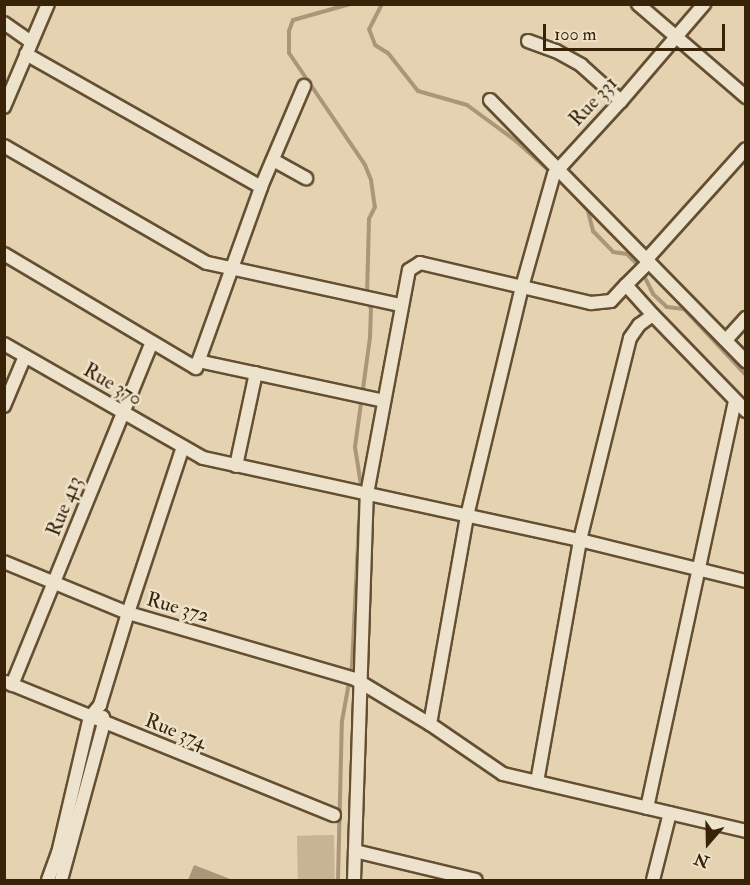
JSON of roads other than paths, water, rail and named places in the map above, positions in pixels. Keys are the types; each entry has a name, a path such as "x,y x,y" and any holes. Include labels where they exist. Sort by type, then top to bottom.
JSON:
{"street":[{"path":"4,106 48,4"},
{"path":"638,4 746,97"},
{"name":"Rue 331","path":"555,171 621,101 704,4"},
{"path":"4,23 31,42"},
{"path":"528,41 556,51 581,65 621,101"},
{"path":"26,54 261,187"},
{"path":"4,254 196,368 261,187 304,86"},
{"path":"490,100 555,171 746,361"},
{"path":"4,146 207,263 400,305"},
{"path":"354,880 353,679 367,494 400,305 409,270 420,263 591,303 611,301 746,149"},
{"path":"273,160 306,178"},
{"path":"430,724 467,516 522,287 555,171"},
{"path":"626,285 746,411"},
{"path":"537,782 580,540 630,338 639,325 653,315"},
{"path":"726,340 746,318"},
{"name":"Rue 413","path":"8,683 54,582 152,342"},
{"name":"Rue 370","path":"4,344 203,458 580,540 746,581"},
{"path":"4,406 25,356"},
{"path":"198,361 384,401"},
{"path":"236,466 255,374"},
{"path":"647,808 735,401"},
{"path":"48,880 58,853 90,717 100,705 183,447"},
{"name":"Rue 372","path":"4,562 128,613 353,679 430,724 503,774 746,831"},
{"name":"Rue 374","path":"8,683 334,815"},
{"path":"61,880 104,723 100,705"},
{"path":"653,880 670,813"},
{"path":"355,851 476,880"}],"waterway":[{"path":"350,4 293,20 289,31 289,53 365,165 371,180 375,207 369,219 367,294"},
{"path":"382,4 369,29 375,45 388,53 418,91 467,105 516,141 564,184 588,211 593,231 613,252 627,254 639,266 653,294 667,307 684,309 746,375"},
{"path":"338,880 342,721 352,666 361,485 355,447 370,337 371,309 368,302"}]}
